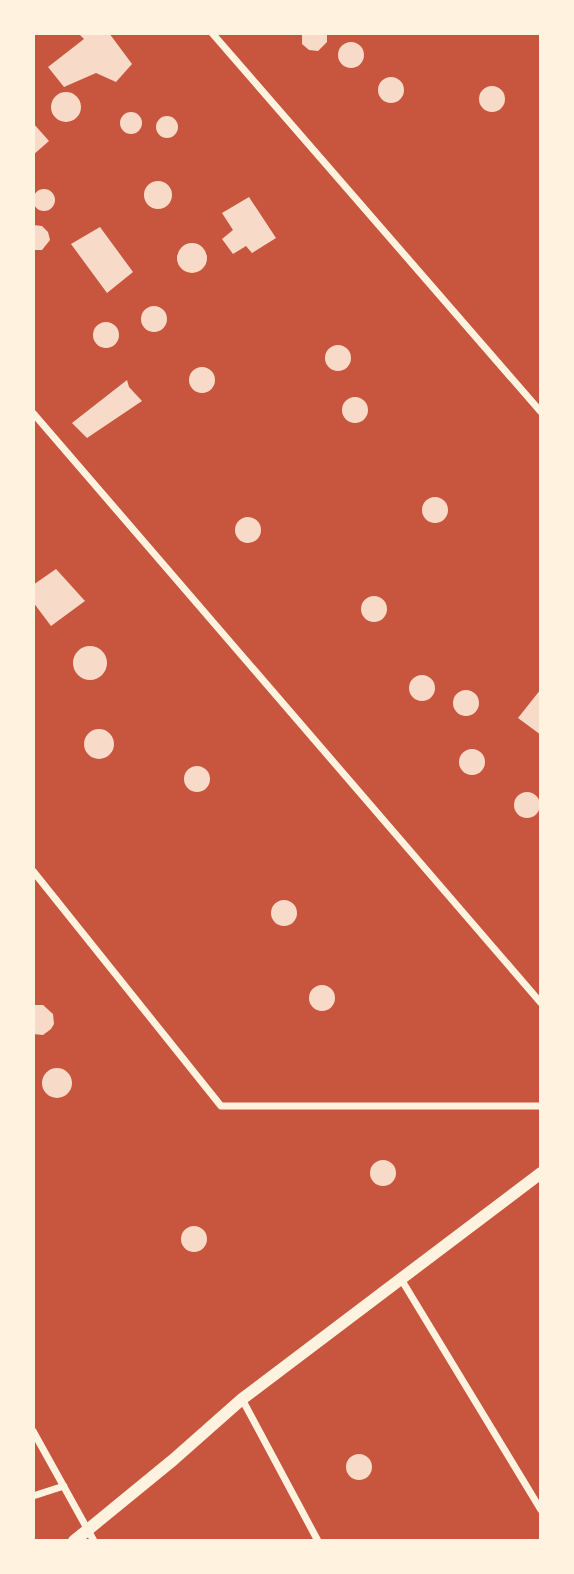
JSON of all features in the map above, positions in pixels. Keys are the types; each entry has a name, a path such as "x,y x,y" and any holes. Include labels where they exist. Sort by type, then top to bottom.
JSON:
{"street":[{"path":"212,33 541,411"},
{"path":"33,413 541,1003"},
{"path":"33,871 221,1107 541,1106"},
{"path":"74,1541 91,1536 242,1399 541,1173"},
{"path":"401,1279 541,1510"},
{"path":"242,1399 318,1541"},
{"path":"33,1431 91,1536"},
{"path":"33,1496 64,1486"}],"building":[{"path":"78,33 109,33 132,64 116,82 96,73 64,87 48,67 84,39"},
{"path":"302,33 327,33 327,42 318,51 309,50 302,44"},
{"path":"351,42 360,46 364,55 360,64 351,68 342,64 338,55 342,46"},
{"path":"391,77 400,81 404,90 400,99 391,103 382,99 378,90 382,81"},
{"path":"492,86 501,90 505,99 501,108 492,112 483,108 479,99 483,90"},
{"path":"66,92 72,93 80,101 80,113 72,121 66,122 60,121 52,113 51,107 52,101 60,93"},
{"path":"131,112 139,115 142,123 139,131 131,134 123,131 120,123 123,115"},
{"path":"167,116 175,119 178,127 175,135 167,138 159,135 156,127 159,119"},
{"path":"33,123 49,141 33,155"},
{"path":"158,181 168,185 172,195 168,205 158,209 148,205 144,195 148,185"},
{"path":"44,189 52,192 55,200 52,208 44,211 36,208 33,200 36,192"},
{"path":"249,197 276,238 252,253 246,246 233,254 222,239 233,230 222,213"},
{"path":"33,225 42,226 48,232 50,240 42,250 33,250"},
{"path":"100,227 133,272 107,293 71,244"},
{"path":"192,243 203,247 207,258 203,269 192,273 181,269 177,258 181,247"},
{"path":"154,306 163,310 167,319 163,328 154,332 145,328 141,319 145,310"},
{"path":"106,322 115,326 119,335 115,344 106,348 97,344 93,335 97,326"},
{"path":"338,345 347,349 351,358 347,367 338,371 329,367 325,358 329,349"},
{"path":"202,367 211,371 215,380 211,389 202,393 193,389 189,380 193,371"},
{"path":"127,380 129,387 142,401 87,438 72,423"},
{"path":"355,397 364,401 368,410 364,419 355,423 346,419 342,410 346,401"},
{"path":"435,497 444,501 448,510 444,519 435,523 426,519 422,510 426,501"},
{"path":"248,517 257,521 261,530 257,539 248,543 239,539 235,530 239,521"},
{"path":"56,569 85,601 51,626 33,602 33,585"},
{"path":"374,596 384,599 387,609 384,619 374,622 364,619 361,609 364,599"},
{"path":"90,646 102,651 107,663 102,675 90,680 78,675 73,663 78,651"},
{"path":"422,675 431,679 435,688 431,697 422,701 413,697 409,688 413,679"},
{"path":"541,689 541,735 518,718"},
{"path":"466,690 475,694 479,703 475,712 466,716 457,712 453,703 457,694"},
{"path":"99,729 105,730 113,738 113,750 105,758 99,759 93,758 85,750 84,744 85,738 93,730"},
{"path":"472,749 482,752 485,762 482,772 472,775 462,772 459,762 462,752"},
{"path":"197,766 206,770 210,779 206,788 197,792 188,788 184,779 188,770"},
{"path":"527,792 536,796 540,805 536,814 527,818 518,814 514,805 518,796"},
{"path":"284,900 293,904 297,913 293,922 284,926 275,922 271,913 275,904"},
{"path":"322,985 331,989 335,998 331,1007 322,1011 313,1007 309,998 313,989"},
{"path":"33,1005 43,1005 53,1014 54,1024 43,1035 33,1034"},
{"path":"57,1068 67,1073 72,1083 67,1093 57,1098 47,1093 42,1083 47,1073"},
{"path":"383,1160 392,1164 396,1173 392,1182 383,1186 374,1182 370,1173 374,1164"},
{"path":"194,1226 203,1230 207,1239 203,1248 194,1252 185,1248 181,1239 185,1230"},
{"path":"359,1454 368,1458 372,1467 368,1476 359,1480 350,1476 346,1467 350,1458"}]}
